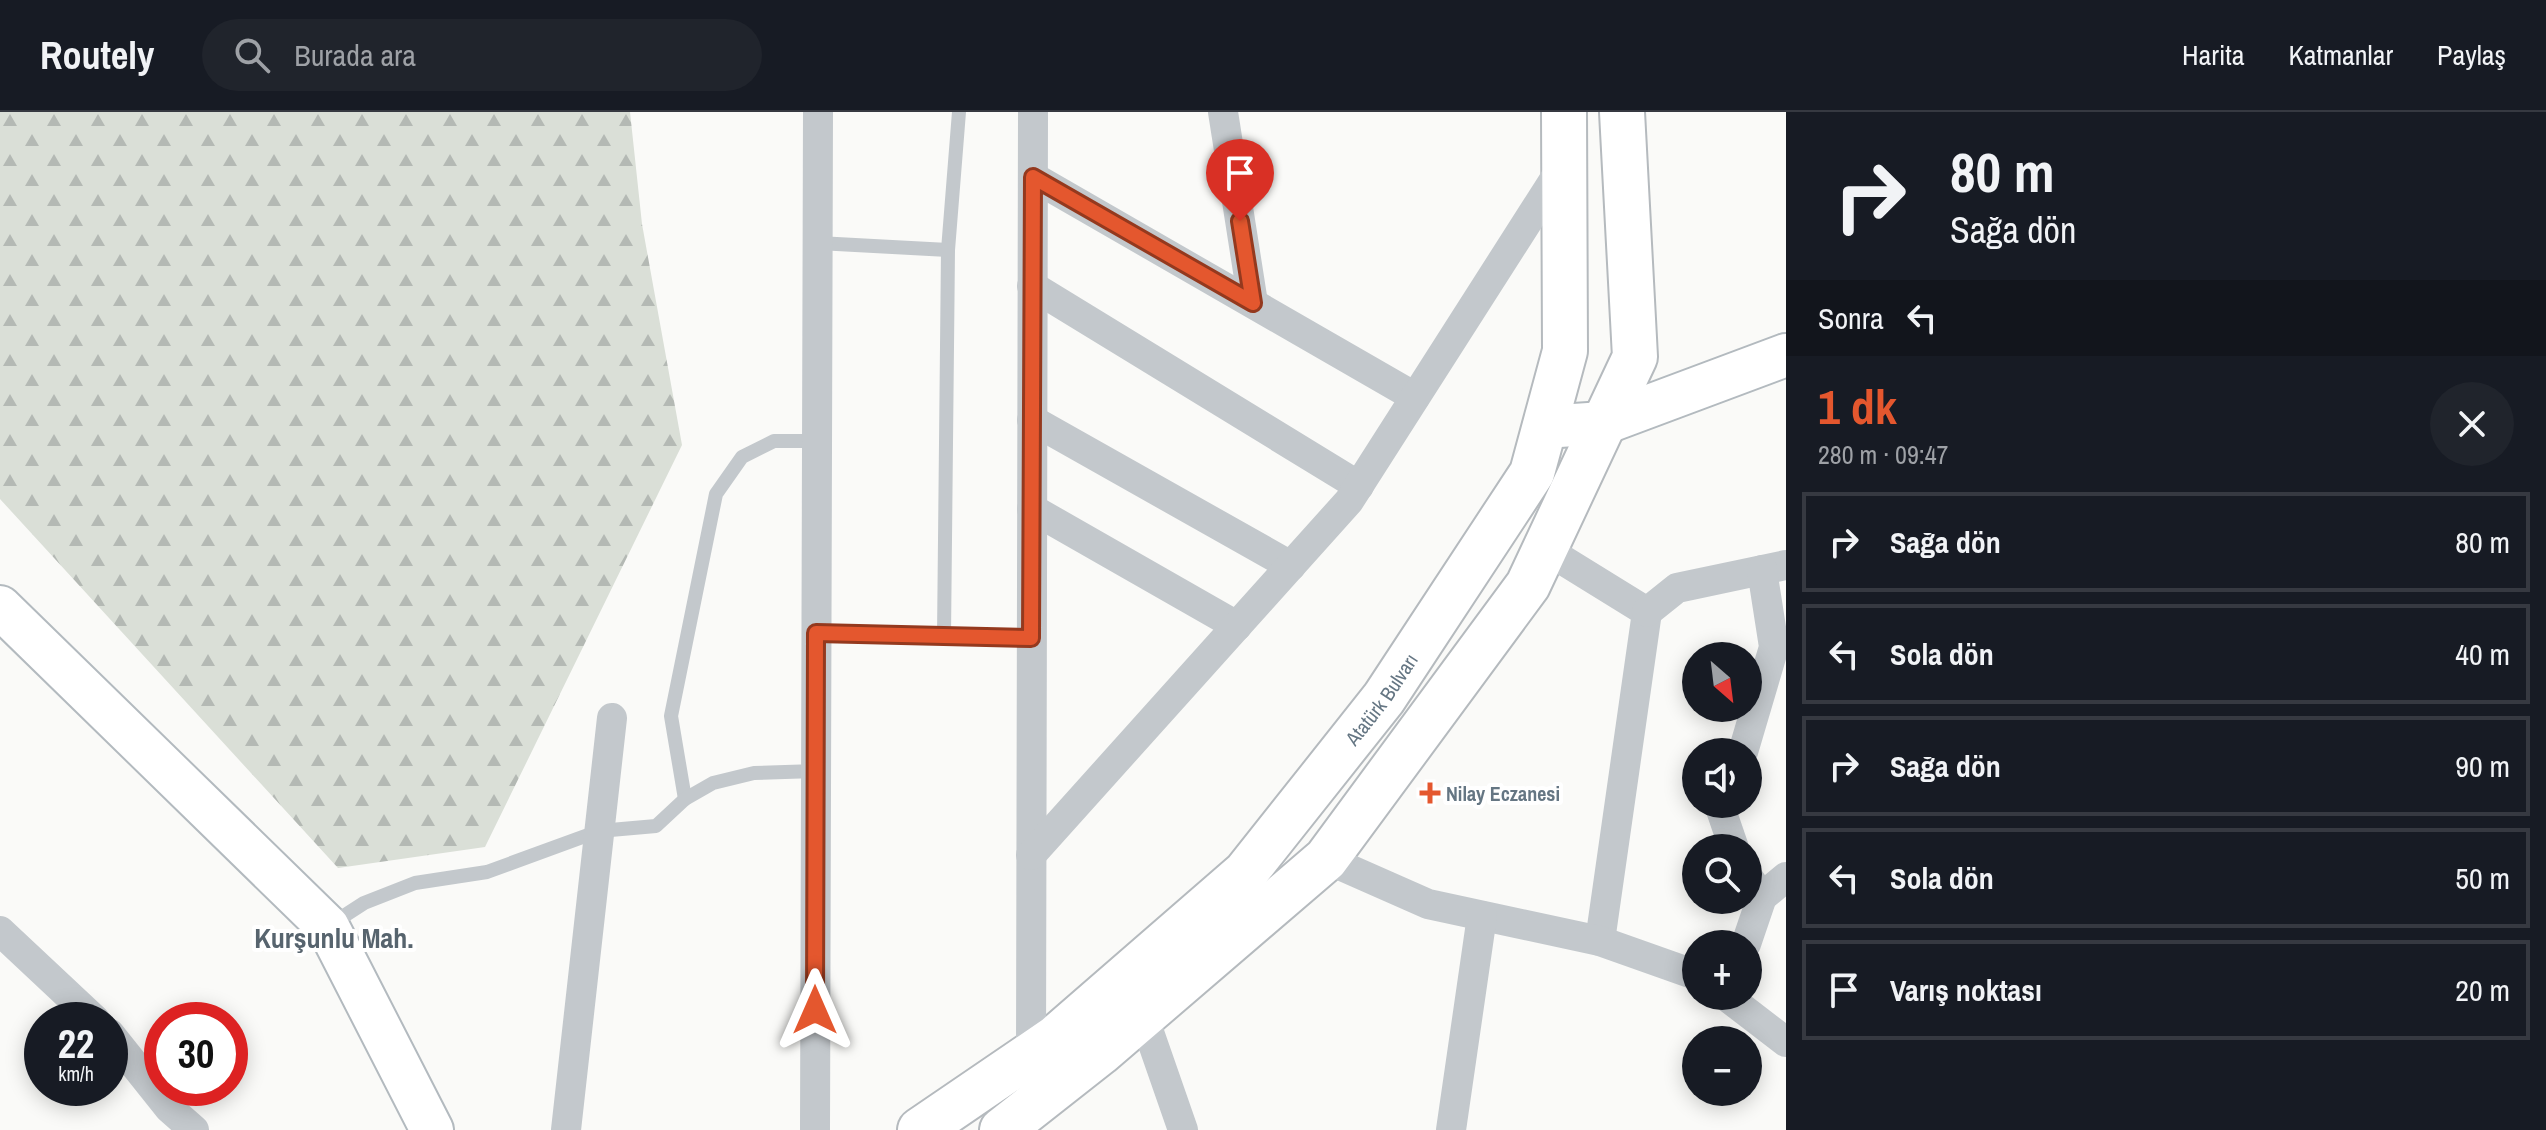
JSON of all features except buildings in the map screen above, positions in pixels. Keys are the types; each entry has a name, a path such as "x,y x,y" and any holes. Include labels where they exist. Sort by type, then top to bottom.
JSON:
{"main road":[{"name":"Atatürk Bulvarı","path":"1002,1130 1040,1073 1055,1038 1246,872 1384,698 1532,473 1565,351 1564,112"},
{"name":"Atatürk Bulvarı","path":"920,1130 1040,1073 1143,1015 1326,859 1528,585 1635,357 1622,112"}],"street":[{"path":"815,1130 818,112"},
{"path":"1033,112 1031,855 1040,1073"},
{"path":"1223,112 1253,303"},
{"path":"1031,855 1359,486 1564,164"},
{"path":"1033,177 1415,397"},
{"path":"1032,286 1359,486"},
{"path":"1544,427 1604,423 1786,355"},
{"path":"1032,420 1291,566"},
{"path":"1032,509 1237,626"},
{"path":"1545,549 1647,612"},
{"path":"1600,941 1647,612 1677,588 1774,568 1780,651 1748,738"},
{"path":"0,607 328,927 432,1130"},
{"path":"566,1130 612,718"},
{"path":"1326,859 1428,904 1600,941 1682,970"},
{"path":"1762,885 1786,877"},
{"path":"1451,1130 1482,916"},
{"path":"0,931 76,1002"},
{"path":"1745,1010 1786,1042"},
{"path":"1143,1015 1183,1130"},
{"path":"128,1057 169,1108 194,1130"}],"lane":[{"path":"944,636 948,250 959,112"},
{"path":"818,243 948,250"},
{"path":"685,799 671,716 716,494 742,457 774,441 817,441"},
{"path":"816,633 1031,638"},
{"path":"328,927 364,903 415,883 487,872 599,831 656,826 685,799 713,783 754,773 816,771"}],"green space":[{"path":"0,112 630,112 642,224 682,445 485,847 338,868 0,499"}],"place":[{"name":"Nilay Eczanesi","path":"1430,793"}],"district":[{"name":"Kurşunlu Mah.","path":"334,938"}],"route":[{"path":"815,1010 816,633 1031,638 1033,177 1253,303 1240,221"}]}
